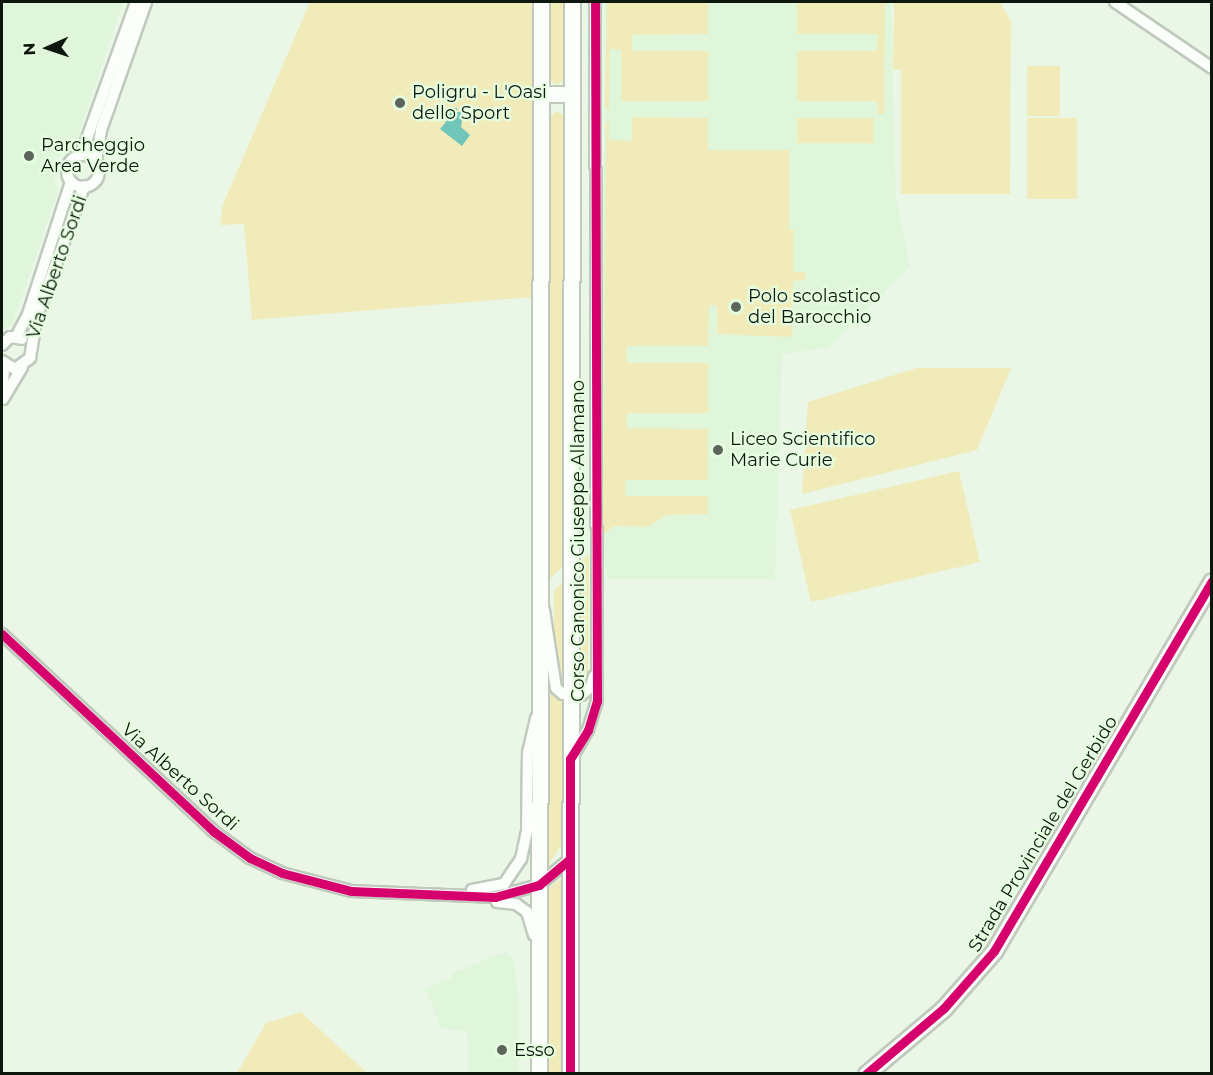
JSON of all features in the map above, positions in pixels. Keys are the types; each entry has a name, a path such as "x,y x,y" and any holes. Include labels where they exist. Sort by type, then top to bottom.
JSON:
{"main road":[{"name":"Corso Canonico Giuseppe Allamano","path":"539,1074 541,2"},
{"name":"Corso Canonico Giuseppe Allamano","path":"570,1074 572,2"},
{"path":"541,94 572,94"},
{"name":"Strada Provinciale del Gerbido","path":"866,1074 944,1008 994,951 1212,581"}],"street":[{"name":"Via Alberto Sordi","path":"2,345 16,337 28,314 71,182 68,163 81,155 136,2"},
{"name":"Via Alberto Sordi","path":"2,401 30,358 37,316 84,186 97,177 96,162 101,130 146,2"},
{"name":"Corso Canonico Giuseppe Allamano","path":"570,759 594,715 595,2"},
{"path":"1114,2 1212,68"},
{"path":"81,155 96,162"},
{"name":"Via Alberto Sordi","path":"71,182 84,186"},
{"name":"Via Alberto Sordi","path":"16,337 30,348"},
{"name":"Via Alberto Sordi","path":"2,401 3,363 22,367"},
{"name":"Corso Canonico Giuseppe Allamano","path":"540,596 550,632 552,679 556,687 570,696 587,692 594,676"},
{"name":"Via Alberto Sordi","path":"2,634 198,818 250,858 291,876 334,888 502,896 539,885 570,859"},
{"name":"Via Alberto Sordi","path":"423,894 497,887 516,870 526,838 528,753 540,705"},
{"name":"Via Alberto Sordi","path":"423,894 444,901 509,903 522,907 533,928 539,970"}],"shaded area":[{"path":"2,2 123,2 77,139 56,159 53,174 58,192 12,325 2,330"},
{"name":"Poligru - L'Oasi dello Sport","path":"310,2 533,2 532,297 252,320 244,224 220,225 223,204"},
{"path":"550,2 564,2 564,80 557,85 550,80"},
{"name":"Polo scolastico del Barocchio","path":"605,2 891,2 896,196 910,267 828,348 782,354 775,579 608,579 601,544"},
{"path":"607,2 708,2 708,34 632,35 632,51 708,51 708,101 621,101 621,50 610,49 609,110 605,107"},
{"path":"797,2 885,2 884,114 878,114 877,101 797,101 797,51 877,51 878,34 797,34"},
{"path":"894,2 1003,2 1002,6 1011,21 1010,194 901,194 901,70 893,69"},
{"path":"1027,66 1060,66 1060,116 1027,116"},
{"path":"557,111 564,116 563,566 549,580 550,116"},
{"path":"632,117 708,118 708,150 789,150 789,230 794,230 794,272 805,272 805,280 793,281 792,337 717,334 717,306 709,305 708,346 627,346 627,363 708,363 708,413 627,413 627,428 708,429 708,480 626,480 626,496 708,496 708,514 666,515 648,527 613,526 603,535 606,124 609,119 609,140 632,141"},
{"path":"797,118 874,118 874,143 797,143"},
{"path":"1027,118 1077,118 1077,199 1027,199"},
{"path":"917,368 1011,368 977,450 802,494 808,402"},
{"path":"959,471 980,562 811,602 790,510"},
{"path":"589,554 588,674 579,679 579,563"},
{"path":"563,581 563,688 554,674 554,591"},
{"path":"553,693 563,699 563,842 548,866 548,698"},
{"path":"562,878 562,1073 548,1073 548,889"},
{"path":"506,952 513,958 519,1005 519,1073 468,1073 467,1032 441,1028 425,988 453,978 452,973"},
{"path":"301,1012 367,1073 237,1073 266,1023"}],"water":[{"path":"457,108 457,112 463,112 461,127 470,135 462,146 440,129 449,118 450,109"}],"cycle path":[{"path":"570,1074 570,759 588,730 597,701 595,2"},
{"path":"866,1074 944,1008 994,951 1212,581"},
{"path":"2,634 213,831 250,858 282,873 351,891 495,897 539,885 570,859"}],"place":[{"name":"Poligru - L'Oasi dello Sport","path":"400,103"},
{"name":"Parcheggio Area Verde","path":"29,156"},
{"name":"Polo scolastico del Barocchio","path":"736,307"},
{"name":"Liceo Scientifico Marie Curie","path":"718,450"},
{"name":"Esso","path":"502,1050"}]}
